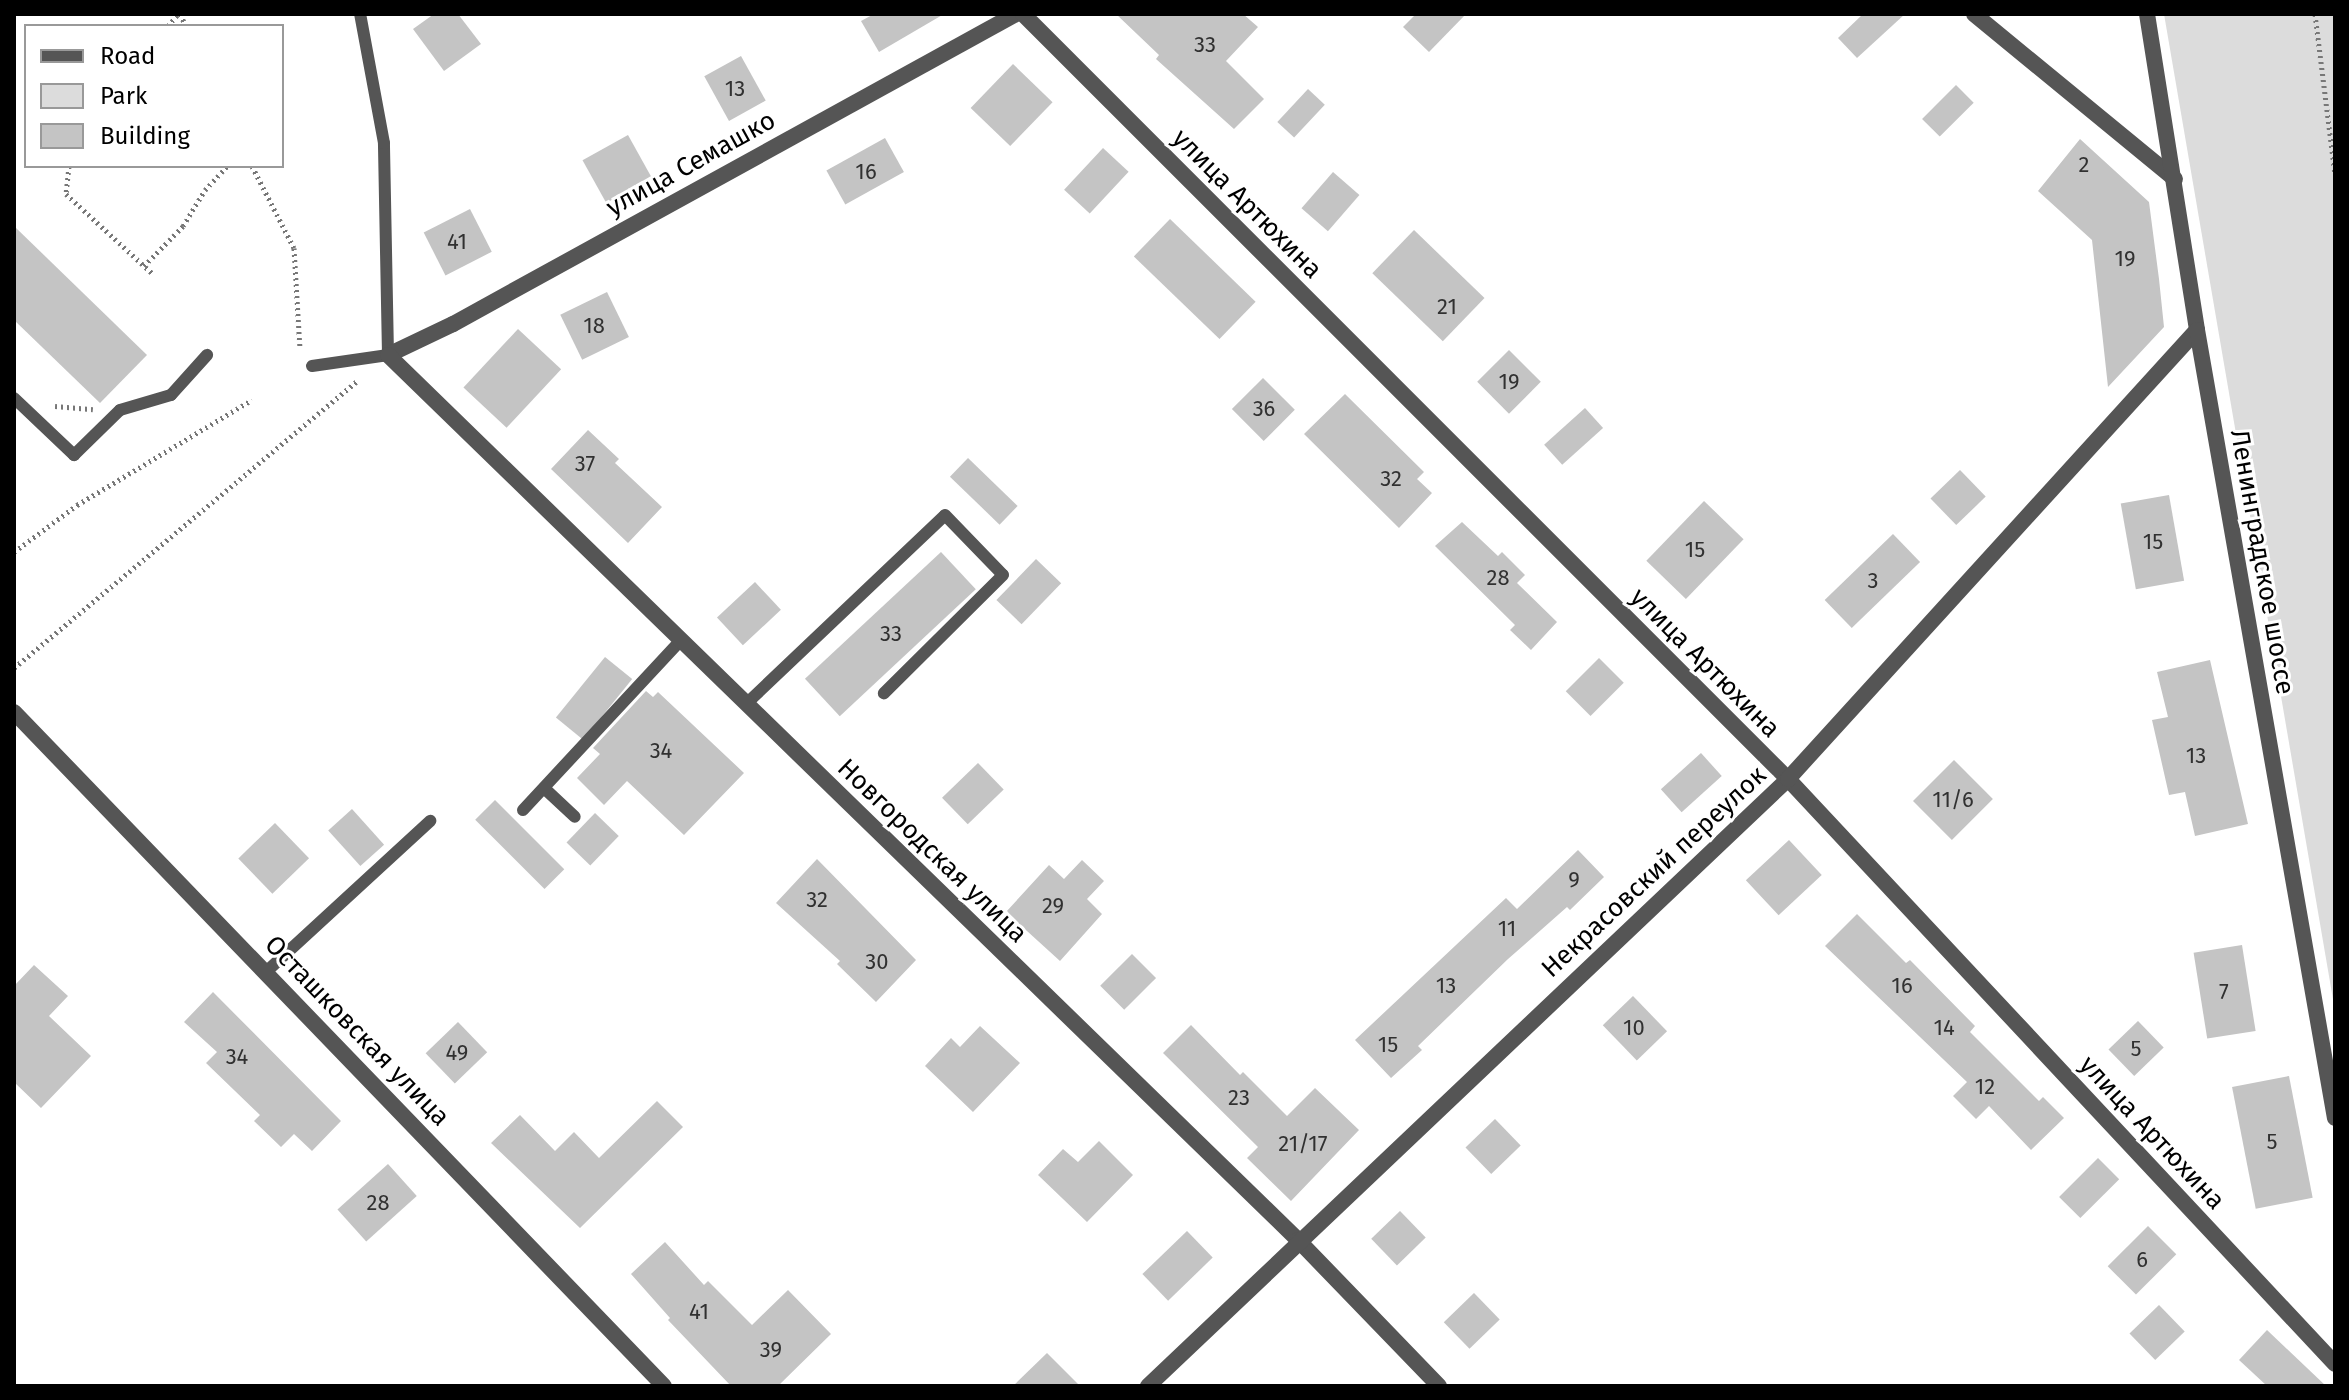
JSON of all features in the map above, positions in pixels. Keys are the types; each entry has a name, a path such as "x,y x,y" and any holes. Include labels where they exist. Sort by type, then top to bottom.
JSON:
{"street":[{"name":"улица Семашко","path":"388,355 453,324 1016,14"},
{"name":"улица Артюхина","path":"1023,14 1788,779 2335,1364"},
{"path":"1974,14 2175,179"},
{"name":"Ленинградское шоссе","path":"2147,14 2197,330 2335,1118"},
{"name":"Некрасовский переулок","path":"1148,1386 1298,1240 1788,779 2197,330"},
{"name":"Новгородская улица","path":"388,355 1298,1240 1439,1386"},
{"name":"Осташковская улица","path":"14,712 664,1386"}],"lane":[{"path":"312,366 388,355 384,143 360,14"},
{"path":"17,401 74,455 120,410 171,395 207,355"},
{"path":"746,704 945,515 1003,575 884,693"},
{"path":"523,810 681,640"},
{"path":"544,788 575,817"},
{"path":"267,971 430,821"}],"path":[{"path":"2315,14 2335,175"},
{"path":"69,168 66,194 152,273"},
{"path":"144,266 183,226 205,190 225,168"},
{"path":"253,168 294,248 300,354"},
{"path":"14,668 388,355"},
{"path":"14,552 77,505 252,400"},
{"path":"17,401 120,410"}],"green space":[{"path":"2164,14 2335,14 2335,1011"}],"building":[{"path":"434,14 458,14 481,44 444,71 413,29"},
{"path":"874,14 944,14 879,52 861,21"},
{"path":"1116,14 1243,14 1258,27 1226,61 1264,99 1234,129 1156,59 1159,55"},
{"path":"1416,14 1466,14 1429,52 1403,27"},
{"path":"1863,14 1905,14 1857,58 1838,38"},
{"path":"741,56 766,101 729,121 704,76"},
{"path":"1013,64 1053,102 1010,146 971,108"},
{"path":"1956,85 1974,103 1940,137 1922,119"},
{"path":"1308,89 1325,105 1294,138 1277,122"},
{"path":"628,135 652,178 606,203 583,160"},
{"path":"885,138 904,172 845,205 826,170"},
{"path":"2080,139 2149,202 2159,279 2164,327 2108,387 2092,240 2038,191"},
{"path":"1103,148 1129,172 1090,214 1064,190"},
{"path":"1333,172 1359,195 1328,231 1302,208"},
{"path":"470,209 492,252 445,275 424,233"},
{"path":"1170,219 1256,302 1219,339 1134,256"},
{"path":"14,226 147,355 100,403 14,320"},
{"path":"1414,230 1484,298 1443,341 1372,273"},
{"path":"607,292 629,337 582,360 560,315"},
{"path":"518,329 561,369 507,428 463,388"},
{"path":"1509,350 1541,382 1509,414 1477,382"},
{"path":"1263,378 1295,410 1264,441 1232,409"},
{"path":"1345,394 1424,472 1417,479 1432,493 1399,528 1304,434"},
{"path":"1585,408 1603,428 1562,465 1544,445"},
{"path":"588,430 619,459 615,463 662,507 628,543 551,469"},
{"path":"968,458 1018,506 1000,525 950,477"},
{"path":"1960,470 1986,497 1956,525 1931,498"},
{"path":"2169,495 2184,581 2136,589 2121,504"},
{"path":"1704,501 1744,539 1686,599 1646,561"},
{"path":"1462,522 1498,556 1502,552 1525,575 1517,583 1557,622 1531,650 1510,630 1515,625 1435,546"},
{"path":"1893,534 1920,562 1852,628 1825,600"},
{"path":"941,552 976,589 840,716 805,679"},
{"path":"1036,559 1061,583 1022,624 996,600"},
{"path":"755,582 781,610 743,645 717,617"},
{"path":"605,657 632,679 583,740 556,718"},
{"path":"1599,658 1624,683 1591,716 1566,691"},
{"path":"2210,660 2248,824 2195,836 2185,792 2169,795 2152,720 2168,717 2157,672"},
{"path":"646,691 653,697 658,692 744,773 684,835 627,781 604,805 577,778 600,754 593,748"},
{"path":"1701,753 1722,776 1682,812 1661,789"},
{"path":"1954,760 1993,799 1952,840 1913,801"},
{"path":"978,763 1004,790 968,824 942,798"},
{"path":"495,800 564,869 544,889 475,820"},
{"path":"352,809 384,845 360,866 328,830"},
{"path":"595,813 619,836 590,865 567,842"},
{"path":"275,823 309,858 272,894 238,858"},
{"path":"1789,840 1822,875 1779,915 1746,880"},
{"path":"1578,850 1604,877 1570,910 1567,907 1508,959 1418,1046 1422,1050 1391,1078 1355,1040 1506,898 1517,909"},
{"path":"817,859 916,960 876,1002 837,964 840,961 776,903"},
{"path":"1082,860 1104,881 1087,899 1102,914 1060,961 1006,912 1049,865 1064,879"},
{"path":"1857,914 1906,963 1910,960 1975,1026 1970,1032 2039,1101 2043,1097 2064,1118 2031,1150 1989,1106 1976,1119 1953,1096 1967,1082 1825,946"},
{"path":"2242,945 2256,1031 2207,1039 2194,953"},
{"path":"1132,954 1156,978 1124,1010 1100,986"},
{"path":"34,965 68,996 49,1016 91,1056 41,1108 14,1082 14,986"},
{"path":"213,992 341,1121 312,1151 294,1134 281,1147 254,1121 260,1115 206,1063 217,1052 184,1022"},
{"path":"1633,996 1667,1031 1637,1060 1603,1025"},
{"path":"2138,1021 2164,1048 2134,1076 2109,1049"},
{"path":"458,1022 487,1052 455,1083 426,1053"},
{"path":"1191,1025 1240,1075 1243,1072 1287,1116 1315,1088 1359,1130 1291,1201 1247,1158 1258,1147 1163,1053"},
{"path":"980,1026 1020,1063 973,1112 925,1066 951,1038 960,1047"},
{"path":"2289,1076 2313,1198 2256,1209 2232,1087"},
{"path":"657,1101 683,1127 580,1228 491,1143 520,1115 555,1151 574,1132 599,1158"},
{"path":"1495,1119 1521,1146 1491,1174 1466,1147"},
{"path":"1099,1141 1133,1175 1087,1222 1038,1175 1063,1149 1078,1162"},
{"path":"2098,1158 2119,1179 2080,1218 2059,1197"},
{"path":"388,1164 417,1196 366,1241 337,1210"},
{"path":"1400,1211 1426,1238 1397,1265 1371,1239"},
{"path":"2148,1226 2176,1254 2136,1295 2108,1266"},
{"path":"1187,1231 1213,1258 1168,1301 1142,1274"},
{"path":"665,1242 704,1285 708,1281 752,1325 788,1290 831,1334 778,1386 731,1386 668,1320 670,1318 631,1274"},
{"path":"1474,1293 1500,1320 1469,1349 1444,1322"},
{"path":"2159,1305 2185,1332 2155,1360 2130,1333"},
{"path":"2267,1330 2326,1386 2267,1386 2239,1360"},
{"path":"1047,1353 1080,1386 1013,1386"}]}
